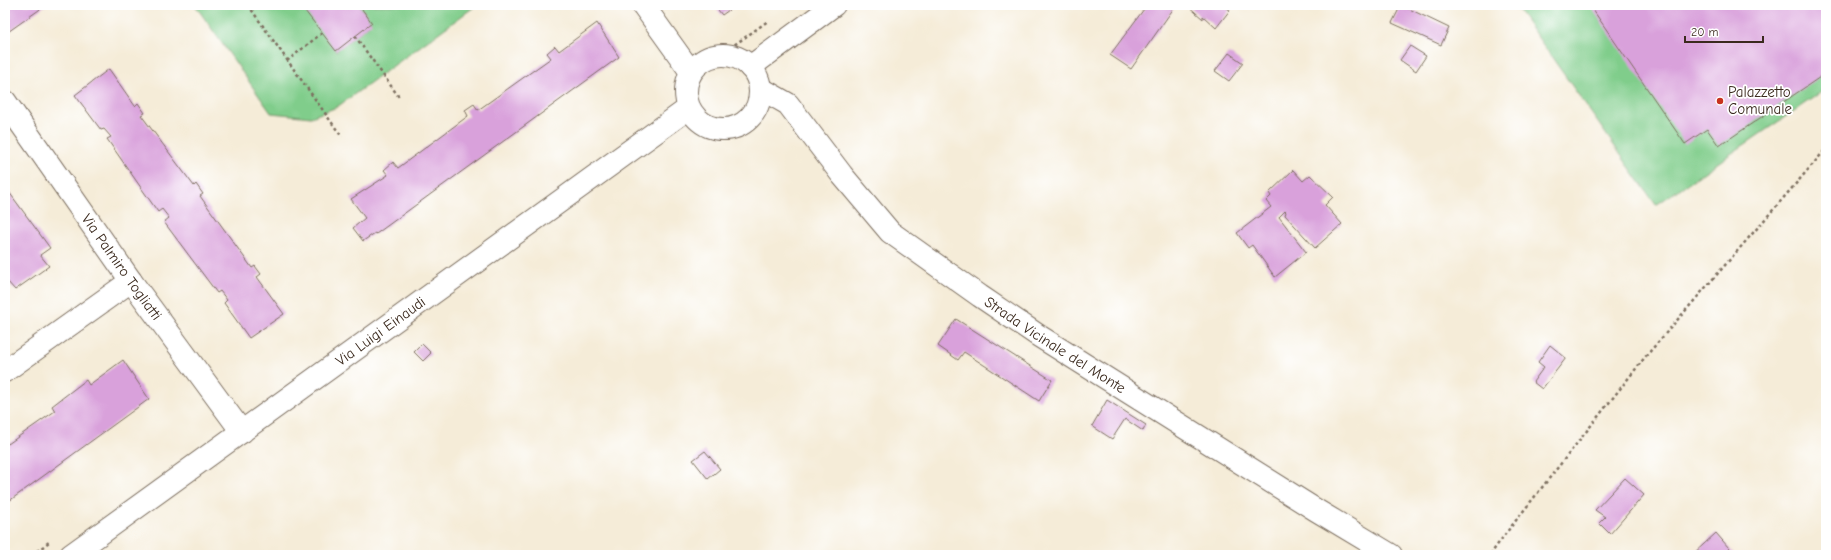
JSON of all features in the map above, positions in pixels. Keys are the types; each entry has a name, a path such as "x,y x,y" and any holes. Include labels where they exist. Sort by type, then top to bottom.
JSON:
{"street":[{"path":"643,5 692,72"},
{"path":"750,67 834,5"},
{"path":"720,55 731,56 742,60 750,67 758,80 760,88 759,101 753,113 744,122 733,128 720,129 708,126 697,118 689,108 686,90 692,72 699,64 708,58 720,55"},
{"name":"Strada Vicinale del Monte","path":"760,88 788,104 842,175 890,232 1039,336 1290,494 1391,555"},
{"name":"Via Palmiro Togliatti","path":"5,101 131,281 242,432"},
{"name":"Via Luigi Einaudi","path":"71,555 689,108"},
{"path":"5,371 131,281"}],"path":[{"path":"248,5 342,137"},
{"path":"720,55 771,19"},
{"path":"287,60 322,33"},
{"path":"355,36 399,97"},
{"path":"1490,555 1646,356 1826,149"}],"green space":[{"path":"195,5 313,5 336,51 372,23 359,5 472,5 474,7 337,107 311,117 271,113"},
{"path":"1515,5 1826,5 1826,89 1656,205"}],"building":[{"path":"5,5 46,5 5,34"},
{"path":"313,5 359,5 372,23 336,51 305,11"},
{"path":"714,5 736,5 722,15"},
{"path":"1147,5 1176,5 1131,69 1110,55"},
{"path":"1187,5 1222,5 1230,10 1216,28 1203,16 1203,19"},
{"path":"1401,5 1449,28 1441,45 1392,23"},
{"name":"Palazzetto Comunale","path":"1599,5 1826,5 1826,73 1719,146 1707,129 1685,144 1593,10"},
{"path":"597,23 619,57 376,234 375,233 363,241 353,228 365,218 351,199 388,175 384,170 393,162 398,168 468,116 465,110 474,104 478,110 551,58 547,53 555,46 559,51"},
{"path":"1410,46 1426,56 1416,71 1400,60"},
{"path":"1229,53 1243,63 1229,81 1215,71"},
{"path":"109,69 135,106 138,103 145,113 141,115 194,186 196,184 203,194 200,196 252,268 255,266 261,274 257,277 284,314 249,338 224,303 227,300 220,291 217,293 164,222 169,218 162,209 158,212 107,139 111,137 104,129 101,130 75,95"},
{"path":"1293,170 1303,181 1310,175 1333,197 1325,205 1342,224 1315,248 1285,215 1285,211 1279,217 1306,252 1275,277 1252,245 1248,248 1237,233 1271,207 1266,201 1271,196 1269,193"},
{"path":"9,192 50,248 40,255 49,266 15,290 7,281 5,283 5,195"},
{"path":"956,319 1052,380 1039,401 964,352 958,360 938,346"},
{"path":"422,344 431,353 423,361 414,352"},
{"path":"1550,345 1566,358 1542,389 1533,382 1544,367 1538,362"},
{"path":"123,360 149,399 5,504 5,440 8,444 55,411 52,406 86,380 89,385"},
{"path":"1107,400 1146,425 1143,431 1125,419 1112,439 1092,426"},
{"path":"705,451 720,469 708,479 693,460"},
{"path":"1625,478 1644,495 1610,534 1599,523 1605,517 1595,510"},
{"path":"1716,533 1735,555 1692,555"}],"place":[{"name":"Palazzetto Comunale","path":"1720,101"}]}
